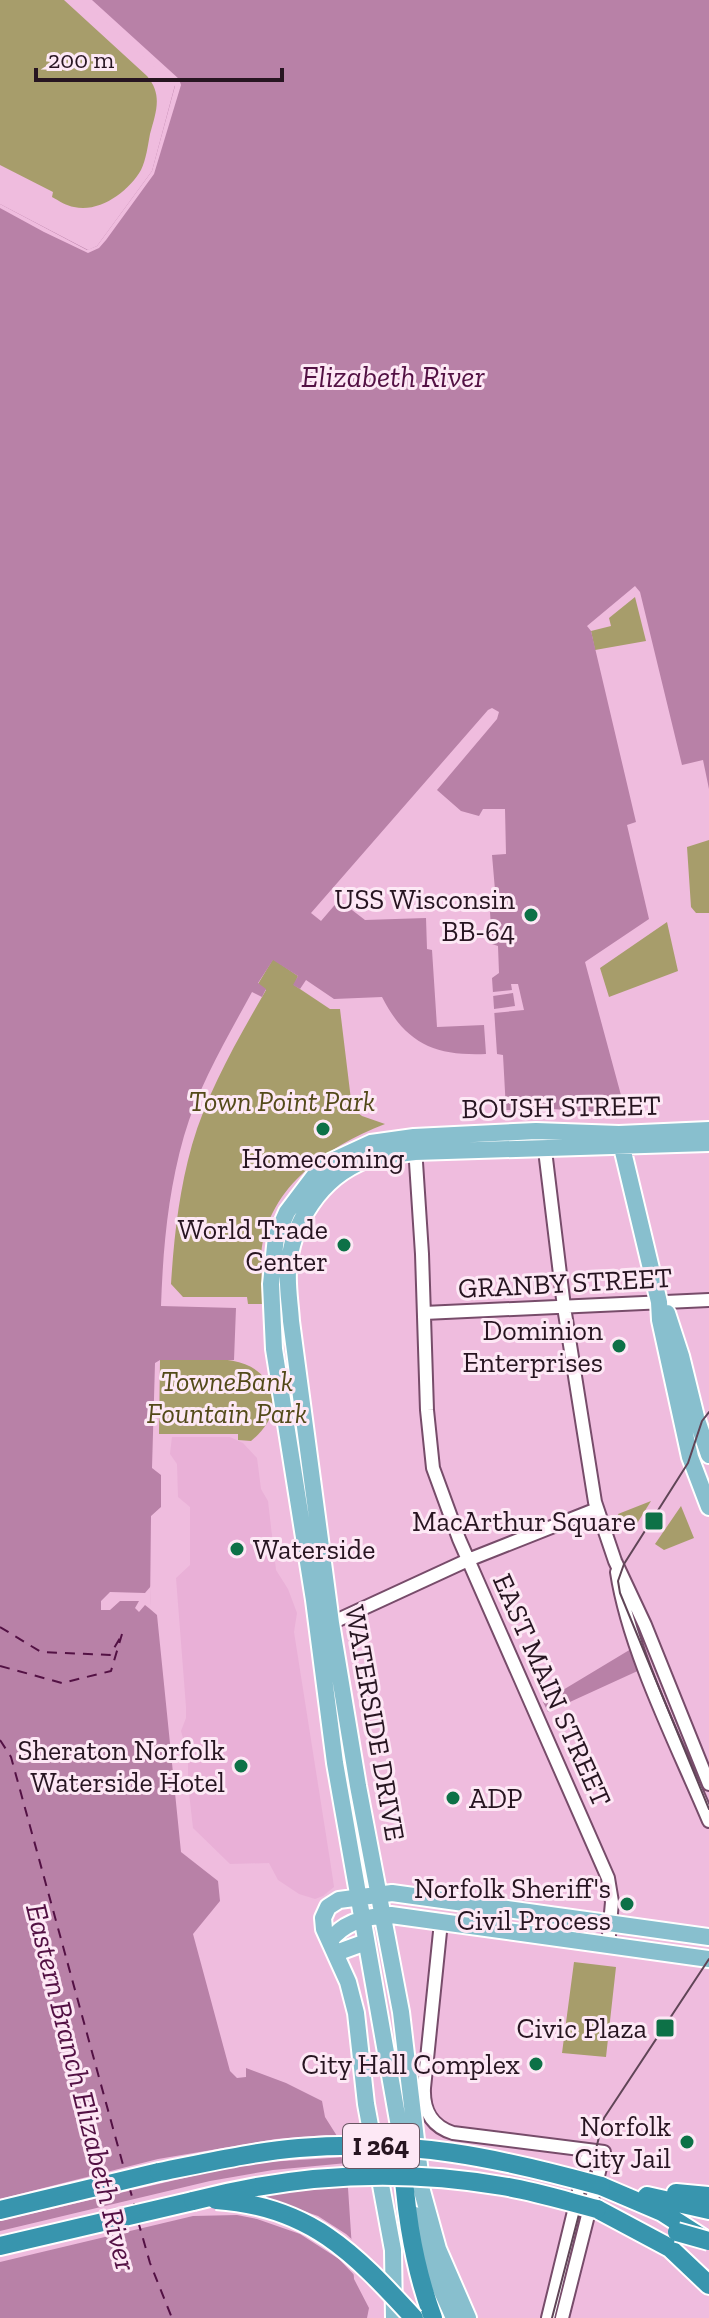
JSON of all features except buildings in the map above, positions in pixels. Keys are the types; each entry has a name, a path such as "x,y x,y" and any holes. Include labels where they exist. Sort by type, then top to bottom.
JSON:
{"highway":[{"path":"401,2136 408,2228 419,2277 433,2318"},
{"name":"I 264","path":"0,2210 159,2172 266,2152 341,2146 393,2146 481,2155 601,2186 662,2212 709,2242"},
{"path":"0,2246 254,2186 360,2175 406,2175 504,2186 709,2242"},
{"path":"601,2186 709,2196"},
{"path":"601,2186 709,2210"},
{"path":"193,2201 239,2202 262,2207 313,2227 364,2264 414,2318"},
{"path":"597,2209 670,2248 709,2285"}],"main road":[{"name":"BOUSH STREET","path":"621,1141 709,1130"},
{"name":"BOUSH STREET","path":"415,1144 545,1139 709,1143"},
{"path":"621,1141 659,1302 660,1320 709,1455"},
{"name":"WATERSIDE DRIVE","path":"415,1144 371,1143 332,1161 315,1175 281,1224 273,1249 271,1284 274,1349 288,1443 401,2012 425,2206 445,2268 468,2318"},
{"name":"WATERSIDE DRIVE","path":"415,1144 345,1170 319,1194 297,1231 290,1257 288,1289 357,1896 422,2240 454,2318"},
{"path":"694,1410 693,1465 709,1507"},
{"path":"288,1443 296,1444 307,1452"},
{"path":"338,1948 323,1925 324,1912 335,1902 357,1896 392,1893 709,1937"},
{"path":"441,1922 446,1911 485,1906"},
{"path":"520,1911 523,1934"},
{"path":"394,2318 393,2250 366,2104 356,2013 338,1948 340,1929 383,1915 709,1959"},
{"path":"338,1948 366,1942"}],"street":[{"path":"545,1139 564,1307 597,1509 615,1561 645,1625 709,1784"},
{"name":"EAST MAIN STREET","path":"415,1144 427,1410 431,1458 437,1484 607,1874 612,1896 608,1946"},
{"name":"GRANBY STREET","path":"424,1313 709,1300"},
{"path":"324,1626 468,1560 597,1509"},
{"path":"615,1561 620,1593 650,1678 709,1821"},
{"path":"441,1922 424,2095 430,2118 443,2130 453,2133 604,2152 562,2318"},
{"path":"548,2318 589,2150"}],"shaded area":[{"path":"172,1437 230,1437 243,1443 257,1458 261,1489 268,1501 276,1570 288,1589 297,1613 294,1632 334,1887 315,1899 299,1894 278,1880 269,1863 230,1864 193,1828 188,1756 181,1731 186,1707 176,1578 190,1565 190,1507 178,1497 177,1464 170,1454"}],"green space":[{"path":"0,0 64,0 152,83 157,104 144,162 136,178 113,199 94,207 71,206 52,197 53,192 0,165"},
{"path":"635,597 646,641 595,650 591,631 611,626 609,618"},
{"path":"709,840 709,913 696,913 691,907 687,847"},
{"path":"667,922 678,971 609,997 600,968"},
{"name":"Town Point Park","path":"273,959 298,976 294,985 330,1009 340,1009 352,1108 362,1116 385,1124 320,1159 286,1192 273,1212 264,1235 261,1260 264,1304 248,1304 247,1297 183,1297 171,1284 178,1214 192,1145 215,1085 266,990 258,984"},
{"name":"TowneBank Fountain Park","path":"160,1360 227,1360 257,1371 267,1382 272,1398 268,1422 251,1441 238,1440 238,1434 159,1434"},
{"path":"651,1501 633,1530 622,1524 618,1514"},
{"path":"681,1506 694,1538 664,1550 655,1544"},
{"path":"574,1962 616,1967 606,2057 562,2053"}],"water":[{"name":"Elizabeth River","path":"85,0 709,0 709,789 703,760 682,765 640,592 635,586 587,626 591,631 636,822 627,825 649,919 585,962 625,1110 616,1119 612,1103 599,1106 601,1113 553,1109 506,1110 503,1055 497,1054 492,978 499,973 498,946 492,944 489,896 495,890 492,855 506,854 505,809 483,809 479,816 461,811 437,790 497,719 499,712 492,708 311,913 321,921 339,900 365,920 426,918 427,949 432,950 437,1027 484,1025 486,1054 452,1053 424,1044 401,1026 382,997 334,999 306,980 300,989 293,985 298,976 273,960 258,983 266,989 262,997 252,992 197,1098 178,1157 170,1199 161,1306 236,1308 234,1360 160,1360 155,1363 152,1468 161,1475 161,1507 151,1516 150,1609 157,1615 181,1852 218,1881 220,1901 193,1934 230,2071 237,2078 246,2077 246,2068 322,2101 325,2117 337,2136 348,2188 354,2279 369,2308 367,2318 0,2318 0,204 88,250 97,246 152,171 175,85"},
{"path":"636,1646 642,1669 548,1712 543,1702"}],"pier":[{"path":"82,0 92,0 179,79 181,85 154,174 106,240 88,253 0,208 0,204 87,250 97,246 152,171 175,86"},
{"path":"511,984 518,984 524,1010 494,1013 494,1009 515,1006 513,993 493,996 493,992 512,990"},
{"path":"151,1586 150,1609 145,1605 139,1612 135,1608 139,1601 120,1601 110,1610 101,1610 101,1601 110,1592 145,1593"},
{"path":"341,2136 346,2157 227,2168 0,2221 0,2199 158,2159 276,2139"},
{"path":"347,2163 350,2180 270,2187 257,2191 257,2195 318,2216 346,2234 356,2243 357,2265 327,2240 306,2228 280,2218 245,2211 275,2218 317,2237 353,2266 359,2280 339,2259 300,2234 237,2215 193,2216 0,2262 0,2231 210,2181 273,2170"}],"ferry route":[{"path":"0,1627 41,1652 110,1655 120,1638"},
{"path":"0,1666 62,1683 111,1671 122,1634"},
{"path":"0,1740 11,1757 125,2172"},
{"path":"129,2186 135,2207"},
{"path":"138,2221 150,2263 172,2318"}],"tram line":[{"path":"709,1412 702,1421 688,1463 624,1564 618,1581 620,1593 709,1809"},
{"path":"552,2318 604,2118 709,1959"}],"place":[{"name":"USS Wisconsin BB-64","path":"531,915"},
{"name":"Homecoming","path":"323,1129"},
{"name":"World Trade Center","path":"344,1245"},
{"name":"Dominion Enterprises","path":"619,1346"},
{"name":"MacArthur Square","path":"654,1521"},
{"name":"Waterside","path":"237,1549"},
{"name":"Sheraton Norfolk Waterside Hotel","path":"241,1766"},
{"name":"ADP","path":"453,1798"},
{"name":"Norfolk Sheriff's Civil Process","path":"627,1904"},
{"name":"Civic Plaza","path":"665,2028"},
{"name":"City Hall Complex","path":"536,2064"},
{"name":"Norfolk City Jail","path":"687,2142"}],"water label":[{"name":"Eastern Branch Elizabeth River","path":"81,2087"}]}
